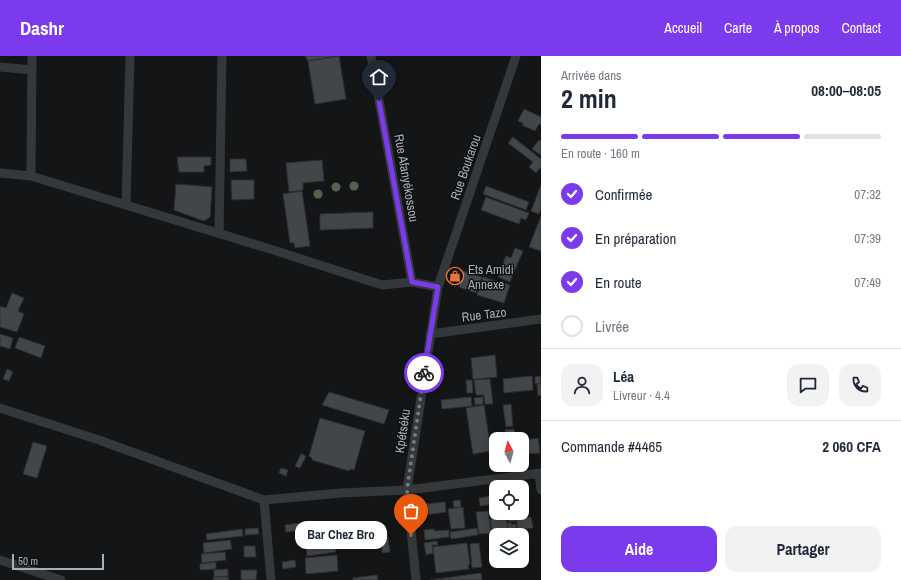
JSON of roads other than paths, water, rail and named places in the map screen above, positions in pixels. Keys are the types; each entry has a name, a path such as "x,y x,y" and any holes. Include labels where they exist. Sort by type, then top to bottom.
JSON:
{"street":[{"path":"31,176 32,56"},
{"path":"126,205 130,56"},
{"path":"219,233 222,56"},
{"name":"Rue Afanyékossou","path":"371,56 412,282"},
{"name":"Rue Boukarou","path":"438,287 516,56"},
{"path":"0,67 32,70"},
{"path":"0,173 31,176 219,233 382,285 412,282 438,287"},
{"name":"Kpétséku","path":"416,580 407,490 438,287"},
{"name":"Rue Tazo","path":"430,334 541,320"},
{"path":"0,408 99,440 264,500 341,493 407,490 540,474 541,490"},
{"path":"264,500 271,580"},
{"path":"0,560 37,576 60,580"}],"place":[{"name":"Ets Amidi Annexe","path":"455,276"},
{"name":"Bar Chez Bro","path":"411,535"}]}
